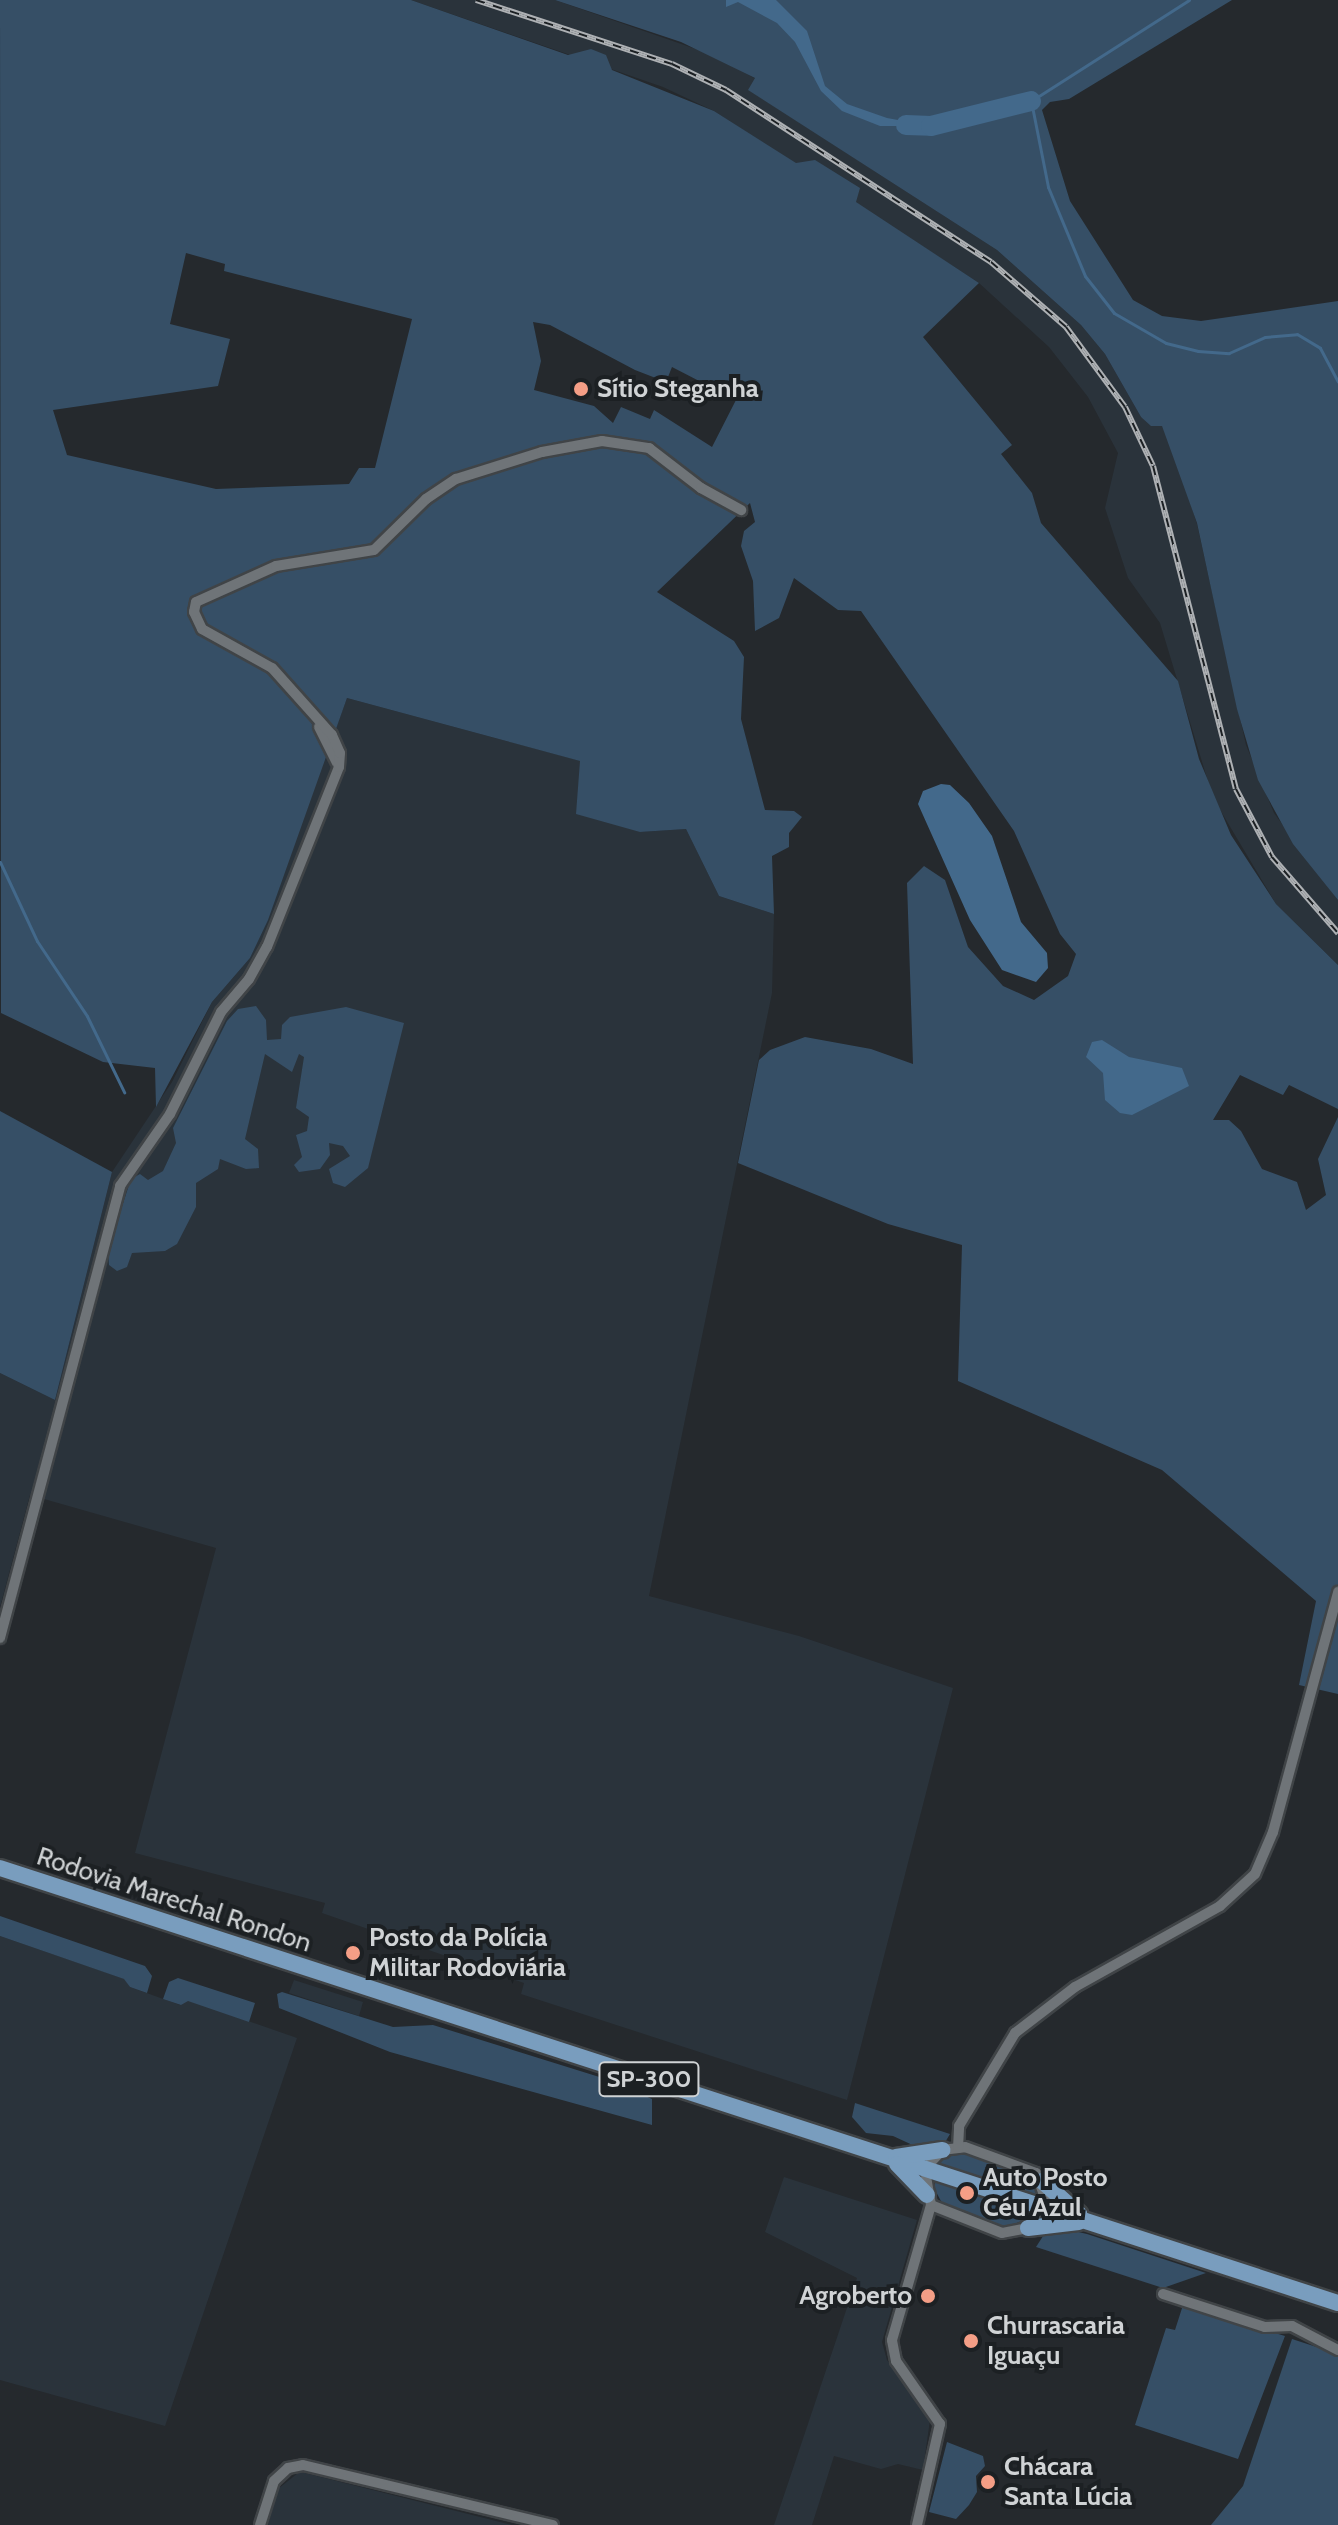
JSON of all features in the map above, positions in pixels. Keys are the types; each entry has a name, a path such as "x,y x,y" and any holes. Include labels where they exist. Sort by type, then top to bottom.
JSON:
{"main road":[{"name":"Rodovia Marechal Rondon","path":"0,1868 1338,2303"},
{"path":"890,2158 950,2149"},
{"path":"890,2158 929,2200"},
{"path":"1042,2181 1090,2222"},
{"path":"1028,2228 1090,2222"}],"street":[{"path":"0,1638 120,1186 170,1114 221,1012 249,979 267,947 339,767 338,743 272,668 202,629 194,612 196,602 276,566 374,550 426,499 456,479 542,452 602,441 649,448 701,488 741,510"},
{"path":"917,2525 940,2424 896,2361 892,2340 929,2200 928,2170 950,2149 959,2126 1015,2033 1075,1987 1220,1906 1255,1874 1273,1832 1338,1592"},
{"path":"929,2200 1002,2233 1028,2228 1043,2207 1042,2181 1019,2163 950,2149"},
{"path":"1163,2294 1265,2327 1292,2326 1338,2350"},
{"path":"260,2525 274,2481 288,2468 303,2465 553,2525"}],"shaded area":[{"path":"0,0 411,0 568,55 591,49 606,55 612,70 714,111 796,163 815,160 860,188 856,202 979,283 923,337 1012,445 1001,454 1032,493 1041,523 1178,681 1199,759 1231,835 1276,904 1338,965 1338,1109 1289,1085 1283,1095 1240,1075 1213,1120 1229,1120 1241,1131 1262,1169 1297,1182 1306,1210 1326,1195 1318,1159 1338,1117 1338,1694 1299,1685 1316,1601 1162,1470 958,1381 962,1245 888,1224 738,1163 759,1060 770,1050 805,1037 871,1049 913,1064 907,883 924,866 945,880 968,947 1003,986 1034,1000 1068,976 1076,954 1060,934 1014,831 861,611 838,610 794,578 779,618 755,631 753,581 741,546 744,531 755,522 750,503 657,592 734,641 744,657 741,719 765,810 794,811 802,817 789,833 789,847 772,856 774,914 719,896 686,829 640,832 576,814 580,761 347,698 268,920 250,958 212,1002 156,1107 155,1068 103,1062 1,1013","holes":["186,253 225,264 224,271 412,319 375,468 359,468 349,484 216,489 67,455 53,410 218,386 230,339 170,324","533,322 550,325 635,370 666,382 672,367 736,400 712,447 654,410 650,419 621,407 613,423 594,406 534,390 541,361"]},
{"path":"411,0 555,0 710,54 756,79 749,90 997,250 1081,325 1105,354 1141,417 1162,425 1176,457 1197,524 1246,745 1274,813 1338,900 1338,965 1276,904 1213,798 1160,623 1128,578 1105,508 1118,453 1088,397 1049,347 979,283 714,111 663,87"},
{"path":"555,0 1232,0 1069,99 1050,102 1042,110 1070,201 1133,300 1162,316 1201,321 1338,301 1338,900 1293,844 1258,780 1237,709 1197,523 1162,426 1151,426 1141,417 1105,354 1081,325 997,250 748,90 755,78 681,42"},
{"path":"726,0 776,0 807,31 825,86 847,104 887,118 931,126 880,126 842,111 821,91 795,42 777,23 738,2 726,7"},
{"path":"347,698 581,761 640,832 686,829 719,896 774,914 772,993 649,1596 799,1636 953,1688 847,2100 521,1994 524,1983 322,1913 325,1903 135,1853 216,1548 30,1495 0,1607 0,1373 55,1400 112,1172 172,1082 212,1002 250,958"},
{"path":"941,784 950,785 969,803 992,836 1021,922 1047,953 1048,968 1036,982 1002,970 970,920 918,804 923,791"},
{"path":"256,1006 266,1020 267,1040 281,1039 282,1025 290,1017 346,1007 404,1023 368,1168 345,1187 333,1183 329,1169 350,1156 343,1146 329,1143 330,1155 320,1169 299,1172 294,1165 302,1157 296,1135 307,1131 309,1117 296,1108 304,1057 299,1054 292,1072 265,1054 245,1139 258,1149 259,1168 246,1169 220,1159 218,1169 196,1183 196,1207 177,1244 165,1251 132,1253 127,1267 117,1271 109,1265 108,1249 131,1179 140,1174 148,1180 163,1171 176,1143 173,1128 227,1021 238,1009"},
{"path":"1102,1040 1129,1057 1182,1068 1189,1086 1132,1115 1120,1113 1105,1100 1103,1073 1086,1057 1092,1042"},
{"path":"0,1111 112,1172 55,1400 0,1373"},
{"path":"0,1916 145,1966 152,1976 147,1993 130,1987 124,1979 0,1936"},
{"path":"0,1936 125,1979 130,1987 180,2005 188,2000 297,2038 165,2426 0,2380"},
{"path":"178,1978 255,2003 249,2022 188,2001 181,2005 163,1999 169,1982"},
{"path":"294,1980 363,2002 359,2016 289,1993"},
{"path":"282,1992 393,2027 433,2025 609,2080 652,2099 652,2125 390,2052 279,2008 277,1994"},
{"path":"855,2103 950,2134 944,2144 919,2148 893,2136 866,2133 852,2117"},
{"path":"964,2150 1034,2176 1041,2194 1033,2217 1003,2228 942,2203 934,2188 940,2161 949,2152"},
{"path":"784,2177 917,2220 882,2342 887,2360 930,2420 923,2470 898,2464 881,2469 834,2456 812,2525 774,2525 857,2278 765,2232"},
{"path":"1074,2231 1206,2273 1163,2288 1036,2247 1045,2233"},
{"path":"1183,2305 1285,2336 1238,2459 1135,2425 1166,2328 1175,2330"},
{"path":"1292,2339 1338,2354 1338,2525 1211,2525 1243,2486"},
{"path":"947,2442 983,2456 985,2466 976,2476 977,2492 956,2519 929,2512"},
{"path":"298,2473 512,2525 268,2525 278,2489"}],"waterway":[{"path":"1189,0 1031,101 1048,187 1085,276 1114,313 1166,343 1198,351 1229,353 1265,337 1297,334 1320,348 1338,382"},
{"path":"906,125 931,126 1031,101"},
{"path":"0,862 37,941 87,1016 124,1092"}],"railway":[{"path":"476,0 672,64 726,90 991,262 1066,327 1125,407 1153,466 1236,789 1272,857 1338,933"}],"place":[{"name":"Sítio Steganha","path":"581,389"},
{"name":"Posto da Polícia Militar Rodoviária","path":"353,1953"},
{"name":"Auto Posto Céu Azul","path":"967,2193"},
{"name":"Agroberto","path":"928,2296"},
{"name":"Churrascaria Iguaçu","path":"971,2341"},
{"name":"Chácara Santa Lúcia","path":"988,2482"}]}
